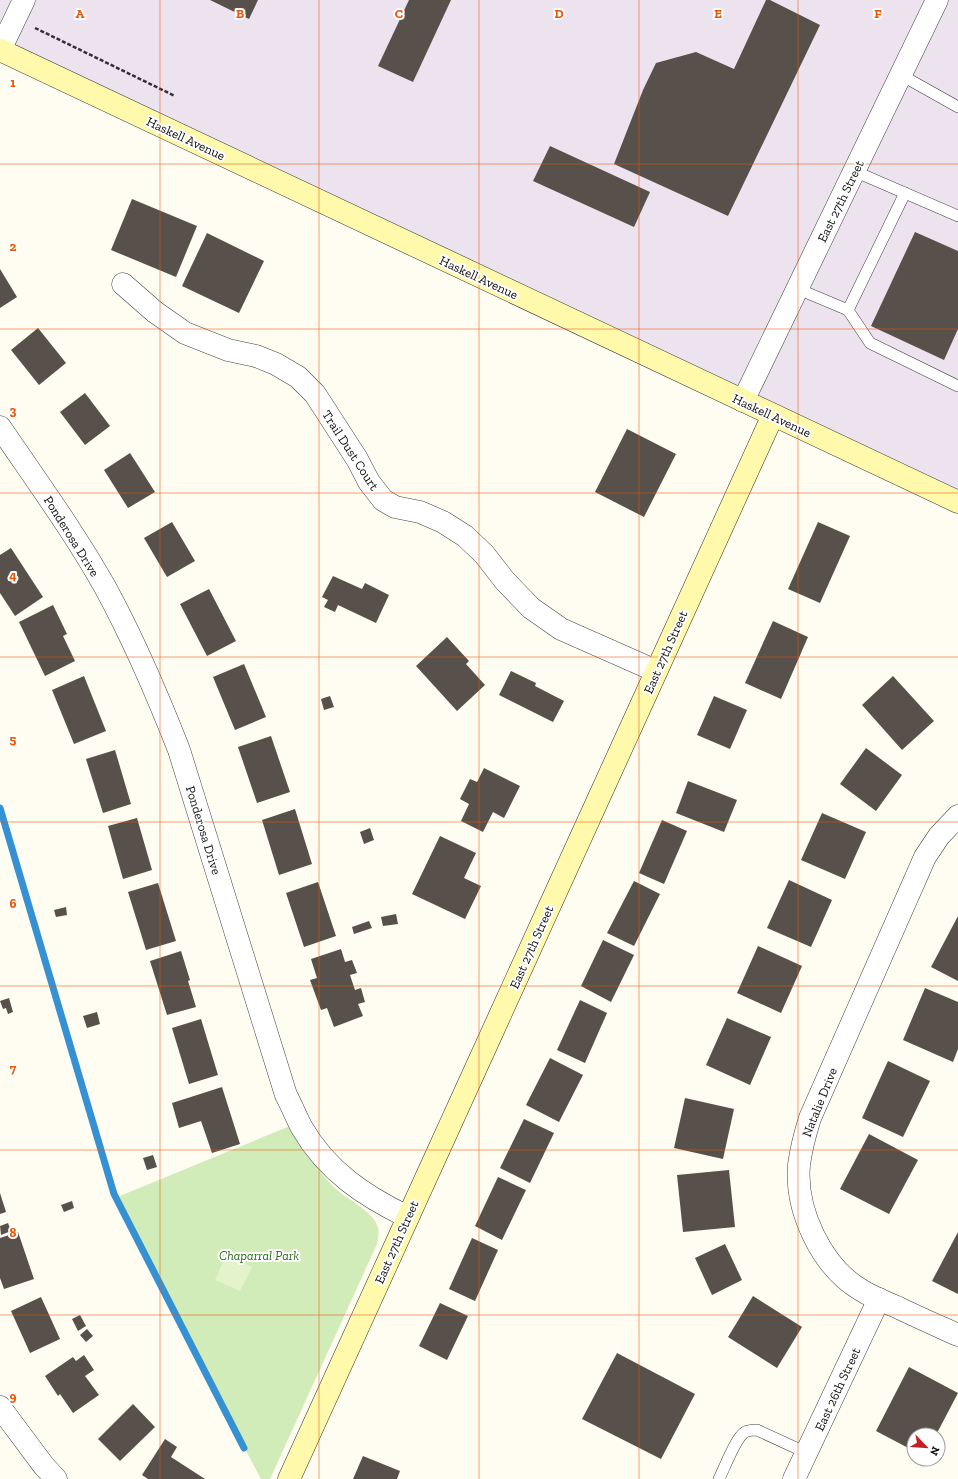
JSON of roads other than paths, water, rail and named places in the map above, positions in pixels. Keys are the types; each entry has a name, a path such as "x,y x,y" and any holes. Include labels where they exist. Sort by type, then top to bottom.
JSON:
{"street":[{"path":"0,50 24,0"},
{"name":"East 27th Street","path":"743,401 937,0"},
{"name":"Haskell Avenue","path":"0,50 958,502"},
{"name":"Trail Dust Court","path":"123,284 155,312 185,332 228,350 256,356 276,364 298,378 315,394 357,459 369,482 383,500 395,506 420,512 443,522 465,536 484,554 505,581 531,608 561,629 656,671"},
{"name":"East 27th Street","path":"289,1479 773,416"},
{"name":"Ponderosa Drive","path":"0,427 65,521 104,587 134,644 160,702 179,750 286,1095 303,1129 325,1160 353,1186 384,1205 408,1217"},
{"name":"Natalie Drive","path":"958,816 939,836 925,857 810,1118 802,1142 799,1167 800,1192 809,1225 819,1247 834,1268 853,1284 879,1299 958,1335"},
{"name":"East 26th Street","path":"794,1479 879,1299"},
{"path":"0,1407 44,1466 56,1479"}],"lane":[{"path":"901,75 958,107"},
{"path":"854,171 958,216"},
{"path":"848,310 905,193"},
{"path":"798,289 848,310 870,343 958,386"},
{"path":"719,1479 738,1440 743,1433 749,1430 757,1430 807,1453"}],"waterway":[{"path":"0,808 114,1194 244,1448"}],"park label":[{"name":"Chaparral Park","path":"259,1255"}]}
